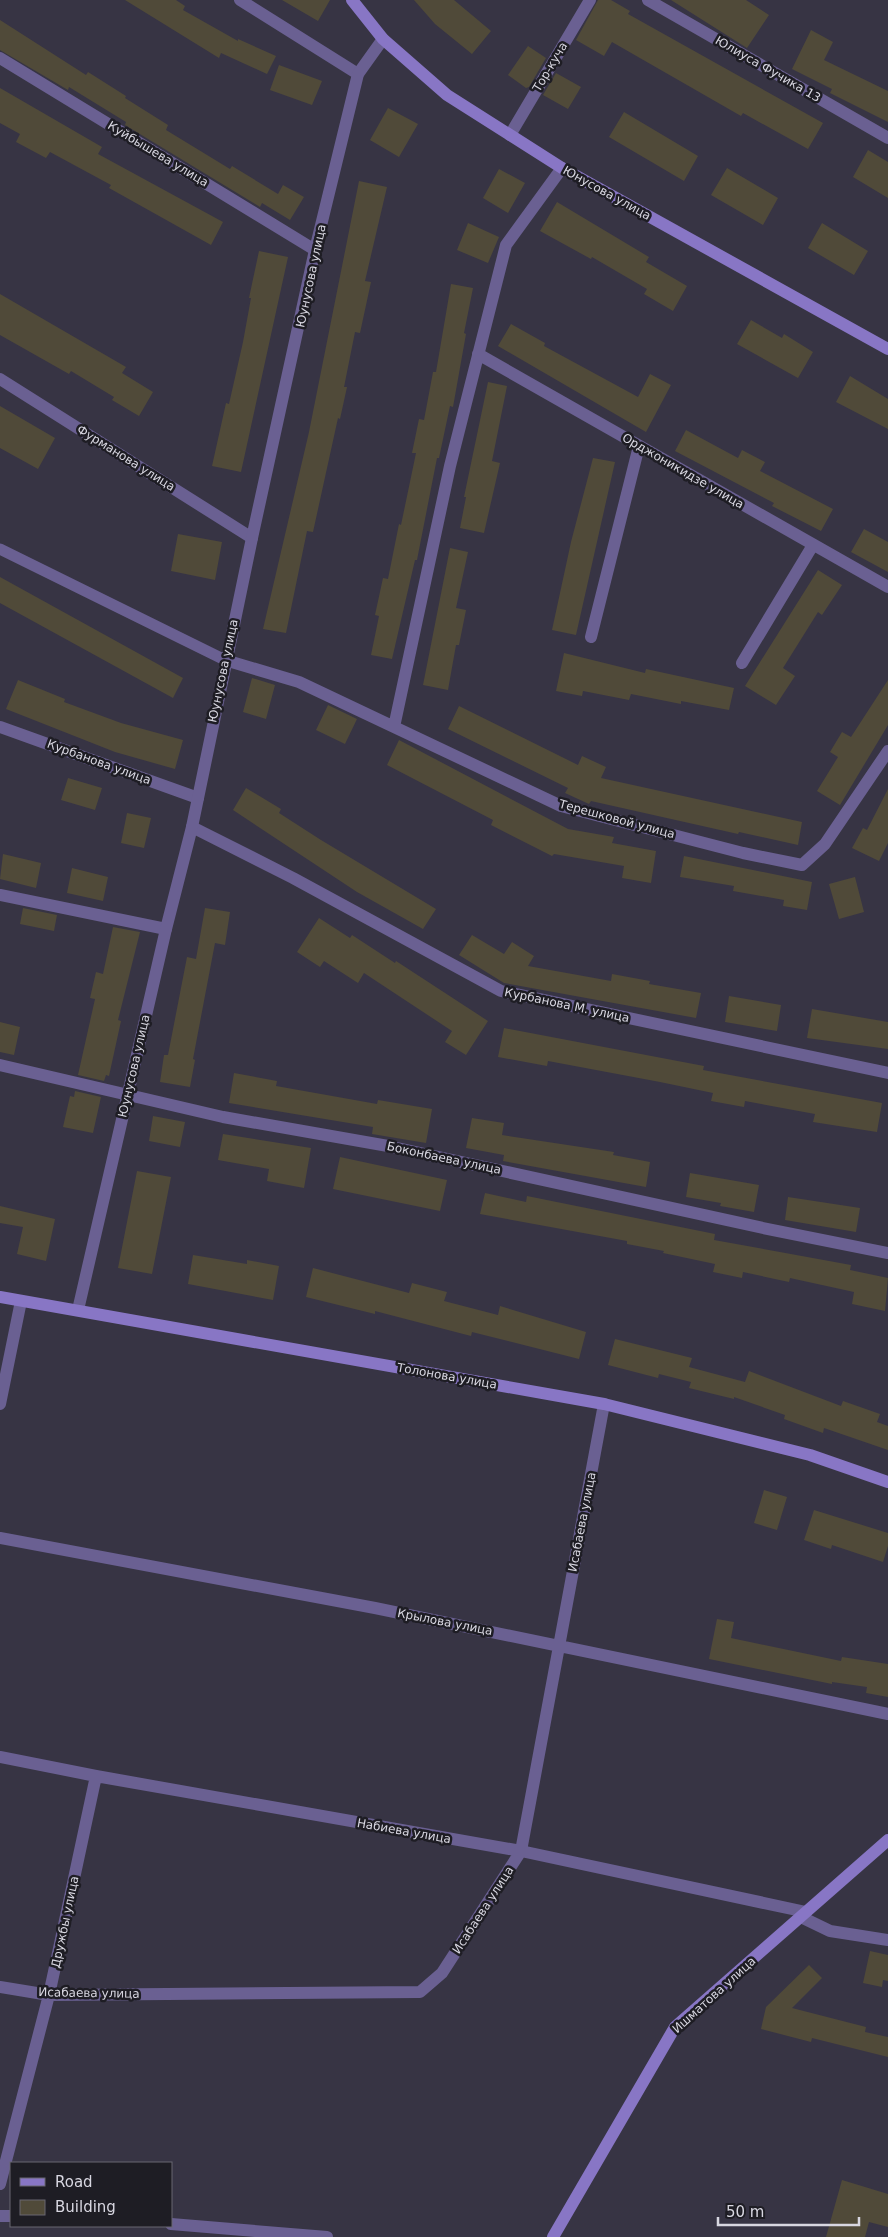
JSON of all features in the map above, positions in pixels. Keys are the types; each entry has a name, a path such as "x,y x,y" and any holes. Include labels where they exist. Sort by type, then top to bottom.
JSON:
{"main road":[{"name":"Юнусова улица","path":"352,0 383,39 447,95 562,168 888,349"},
{"name":"Толонова улица","path":"0,1297 604,1404 810,1455 888,1482"},
{"name":"Ишматова улица","path":"554,2237 675,2027 888,1840"}],"street":[{"path":"240,0 358,74"},
{"name":"Тор-куча","path":"510,135 590,0"},
{"name":"Юлиуса Фучика 13","path":"648,0 888,138"},
{"name":"Юунусова улица","path":"78,1310 166,929 192,827 225,660 316,250 358,74 383,39"},
{"name":"Куйбышева улица","path":"0,58 316,250"},
{"path":"394,727 450,466 506,245 562,168"},
{"name":"Орджоникидзе улица","path":"478,354 888,587"},
{"name":"Фурманова улица","path":"0,379 252,538"},
{"path":"591,637 639,446"},
{"path":"742,663 813,544"},
{"name":"Терешковой улица","path":"225,660 299,682 561,806 743,853 802,865 825,844 888,751"},
{"name":"Курбанова улица","path":"0,727 198,798"},
{"name":"Курбанова М. улица","path":"192,827 293,878 501,991 888,1073"},
{"path":"0,895 166,929"},
{"name":"Боконбаева улица","path":"0,1064 223,1117 388,1146 763,1228 888,1253"},
{"path":"0,1404 21,1301"},
{"name":"Исабаева улица","path":"0,1987 49,1995 420,1992 442,1974 521,1852 604,1404"},
{"name":"Крылова улица","path":"0,1538 375,1608 888,1714"},
{"name":"Набиева улица","path":"0,1757 521,1852 803,1915 830,1931 888,1940"},
{"name":"Дружбы улица","path":"0,2184 49,1995 96,1776"},
{"path":"172,2224 327,2237"}],"lane":[{"path":"0,548 225,660"}],"building":[{"path":"125,0 176,0 185,6 183,10 238,41 238,39 276,56 267,74 221,53 219,58"},
{"path":"282,0 330,0 318,21"},
{"path":"414,0 454,0 491,31 472,54 435,24"},
{"path":"598,0 611,0 630,11 628,14 823,123 808,149 743,113 741,116 612,42 604,56 576,40"},
{"path":"671,0 746,0 769,15 747,48"},
{"path":"0,20 86,75 88,72 126,96 125,98 168,125 166,130 230,169 232,166 278,194 283,185 304,197 290,220 262,203 260,207 125,125 126,122 69,87 68,90 0,50"},
{"path":"811,30 833,42 824,60 888,91 888,122 830,93 832,89 792,69"},
{"path":"528,46 546,58 529,87 526,88 508,75"},
{"path":"279,65 322,81 312,105 270,90"},
{"path":"556,73 581,87 568,109 543,95"},
{"path":"0,88 102,147 98,154 223,222 211,245 109,188 111,185 50,152 46,158 16,142 20,134 0,123"},
{"path":"388,108 418,124 399,157 370,140"},
{"path":"624,112 698,156 684,181 609,137"},
{"path":"868,150 888,162 888,198 853,177"},
{"path":"727,168 778,198 763,225 711,195"},
{"path":"499,169 525,183 508,213 483,198"},
{"path":"359,181 387,187 365,281 371,282 360,333 355,332 340,419 338,418 313,532 307,531 286,633 263,629 309,432"},
{"path":"557,202 649,257 646,262 687,286 673,311 644,294 647,289 592,257 591,259 540,231"},
{"path":"468,223 499,237 488,263 457,250"},
{"path":"822,223 868,251 854,275 808,248"},
{"path":"259,251 288,257 241,472 212,466 226,403 229,404 243,342 251,298 249,298"},
{"path":"451,284 473,288 464,333 466,334 453,407 450,406 439,458 437,458 417,560 415,560 392,659 371,655 379,616 375,615 383,578 388,579 399,524 401,525 416,453 412,453 419,419 424,420 433,372 436,372"},
{"path":"0,294 126,367 122,373 153,392 139,416 112,400 114,397 71,371 69,374 0,335"},
{"path":"751,320 782,338 784,334 813,352 798,378 737,344"},
{"path":"511,324 545,343 544,346 638,397 650,374 671,385 646,432 498,346"},
{"path":"850,376 888,399 888,429 836,402"},
{"path":"488,382 507,386 492,461 500,463 484,533 460,528 466,497 464,497"},
{"path":"0,406 55,438 38,469 0,448"},
{"path":"686,430 738,458 742,450 765,462 760,471 833,509 821,531 772,506 774,503 675,451"},
{"path":"593,458 615,462 576,635 552,630 571,542"},
{"path":"864,529 888,542 888,572 851,552"},
{"path":"178,534 222,542 215,580 171,571"},
{"path":"450,548 468,552 456,608 466,610 459,645 456,645 448,690 423,685"},
{"path":"818,570 842,585 822,615 818,612 783,668 795,676 776,705 745,686"},
{"path":"0,577 183,678 173,698 0,603"},
{"path":"564,653 645,673 646,669 734,688 729,710 681,701 681,704 631,694 629,700 583,691 582,696 556,691"},
{"path":"252,678 275,685 266,719 243,712"},
{"path":"18,680 65,699 64,702 121,723 183,740 175,769 115,752 6,709"},
{"path":"888,680 888,725 840,805 817,791 838,757 830,752 842,732 851,737"},
{"path":"328,705 357,719 345,744 316,730"},
{"path":"459,706 578,765 582,756 606,767 601,778 802,822 798,845 739,832 738,834 591,801 589,804 565,793 568,788 448,729"},
{"path":"399,740 568,829 614,837 612,843 656,851 651,883 622,878 624,866 554,854 552,856 491,825 493,820 387,765"},
{"path":"68,778 102,788 95,810 61,800"},
{"path":"246,788 281,809 279,813 321,840 436,909 423,929 357,892 233,810"},
{"path":"888,789 888,843 879,861 852,848 863,828 867,830"},
{"path":"127,813 151,818 144,848 121,843"},
{"path":"3,854 41,863 36,888 0,879"},
{"path":"684,856 812,882 807,910 783,906 784,900 733,891 734,886 680,877"},
{"path":"72,868 108,877 103,901 67,893"},
{"path":"855,877 864,912 839,919 829,884"},
{"path":"23,908 57,915 54,931 20,924"},
{"path":"205,908 230,912 225,945 215,943 193,1059 195,1060 190,1087 160,1082 164,1055 168,1055 187,957 196,959"},
{"path":"319,918 350,938 352,935 395,963 396,961 488,1021 466,1055 445,1042 452,1031 364,973 358,983 324,961 320,967 297,952"},
{"path":"113,927 140,932 118,1020 121,1021 109,1076 106,1075 104,1081 78,1075 95,999 90,998 96,972 103,974"},
{"path":"472,935 504,954 512,942 534,956 528,966 611,981 612,974 650,981 649,984 701,993 696,1018 504,983 459,955"},
{"path":"729,996 781,1005 777,1031 725,1022"},
{"path":"812,1009 888,1022 888,1049 807,1038"},
{"path":"0,1022 20,1027 14,1055 0,1052"},
{"path":"504,1028 704,1066 703,1070 882,1103 877,1132 813,1122 815,1114 745,1101 744,1107 711,1101 713,1093 660,1082 548,1061 547,1066 498,1057"},
{"path":"234,1073 277,1081 276,1086 377,1104 378,1100 432,1109 426,1143 372,1134 373,1127 229,1103"},
{"path":"75,1091 101,1097 93,1133 63,1127 70,1096 74,1097"},
{"path":"153,1116 185,1122 180,1147 149,1141"},
{"path":"472,1118 504,1123 502,1135 614,1152 613,1155 650,1162 646,1187 503,1161 504,1155 466,1148"},
{"path":"223,1134 311,1148 304,1188 267,1181 269,1169 218,1160"},
{"path":"340,1157 447,1180 440,1211 333,1189"},
{"path":"137,1171 171,1177 152,1274 118,1268"},
{"path":"690,1173 759,1185 754,1212 720,1206 721,1203 686,1197"},
{"path":"485,1193 526,1202 527,1196 715,1234 714,1240 851,1265 850,1270 888,1278 885,1311 852,1304 854,1292 790,1278 789,1282 743,1272 742,1278 713,1272 715,1264 627,1244 627,1241 480,1214"},
{"path":"788,1197 860,1208 856,1232 785,1220"},
{"path":"0,1206 55,1219 46,1261 17,1254 23,1227 0,1223"},
{"path":"193,1255 247,1264 247,1260 279,1266 273,1300 188,1284"},
{"path":"313,1268 409,1293 412,1283 447,1292 444,1301 498,1315 500,1306 586,1332 579,1359 472,1332 471,1336 375,1311 375,1314 306,1297"},
{"path":"615,1339 692,1358 689,1367 745,1382 749,1371 841,1406 843,1401 880,1414 877,1422 888,1426 888,1450 824,1428 823,1433 784,1419 785,1415 734,1397 734,1399 689,1388 691,1382 659,1374 658,1378 608,1365"},
{"path":"764,1490 787,1497 777,1530 754,1523"},
{"path":"814,1510 888,1533 888,1546 883,1562 832,1545 831,1549 804,1540"},
{"path":"717,1619 734,1622 731,1638 841,1661 842,1657 888,1664 888,1697 866,1693 867,1687 832,1682 832,1684 709,1659"},
{"path":"870,1951 888,1955 888,1981 883,1980 882,1987 863,1983"},
{"path":"809,1965 822,1978 792,2008 866,2027 865,2032 888,2037 888,2057 812,2038 811,2042 761,2029 766,2007"},
{"path":"842,2180 888,2194 888,2227 869,2222 865,2237 826,2237"}]}
